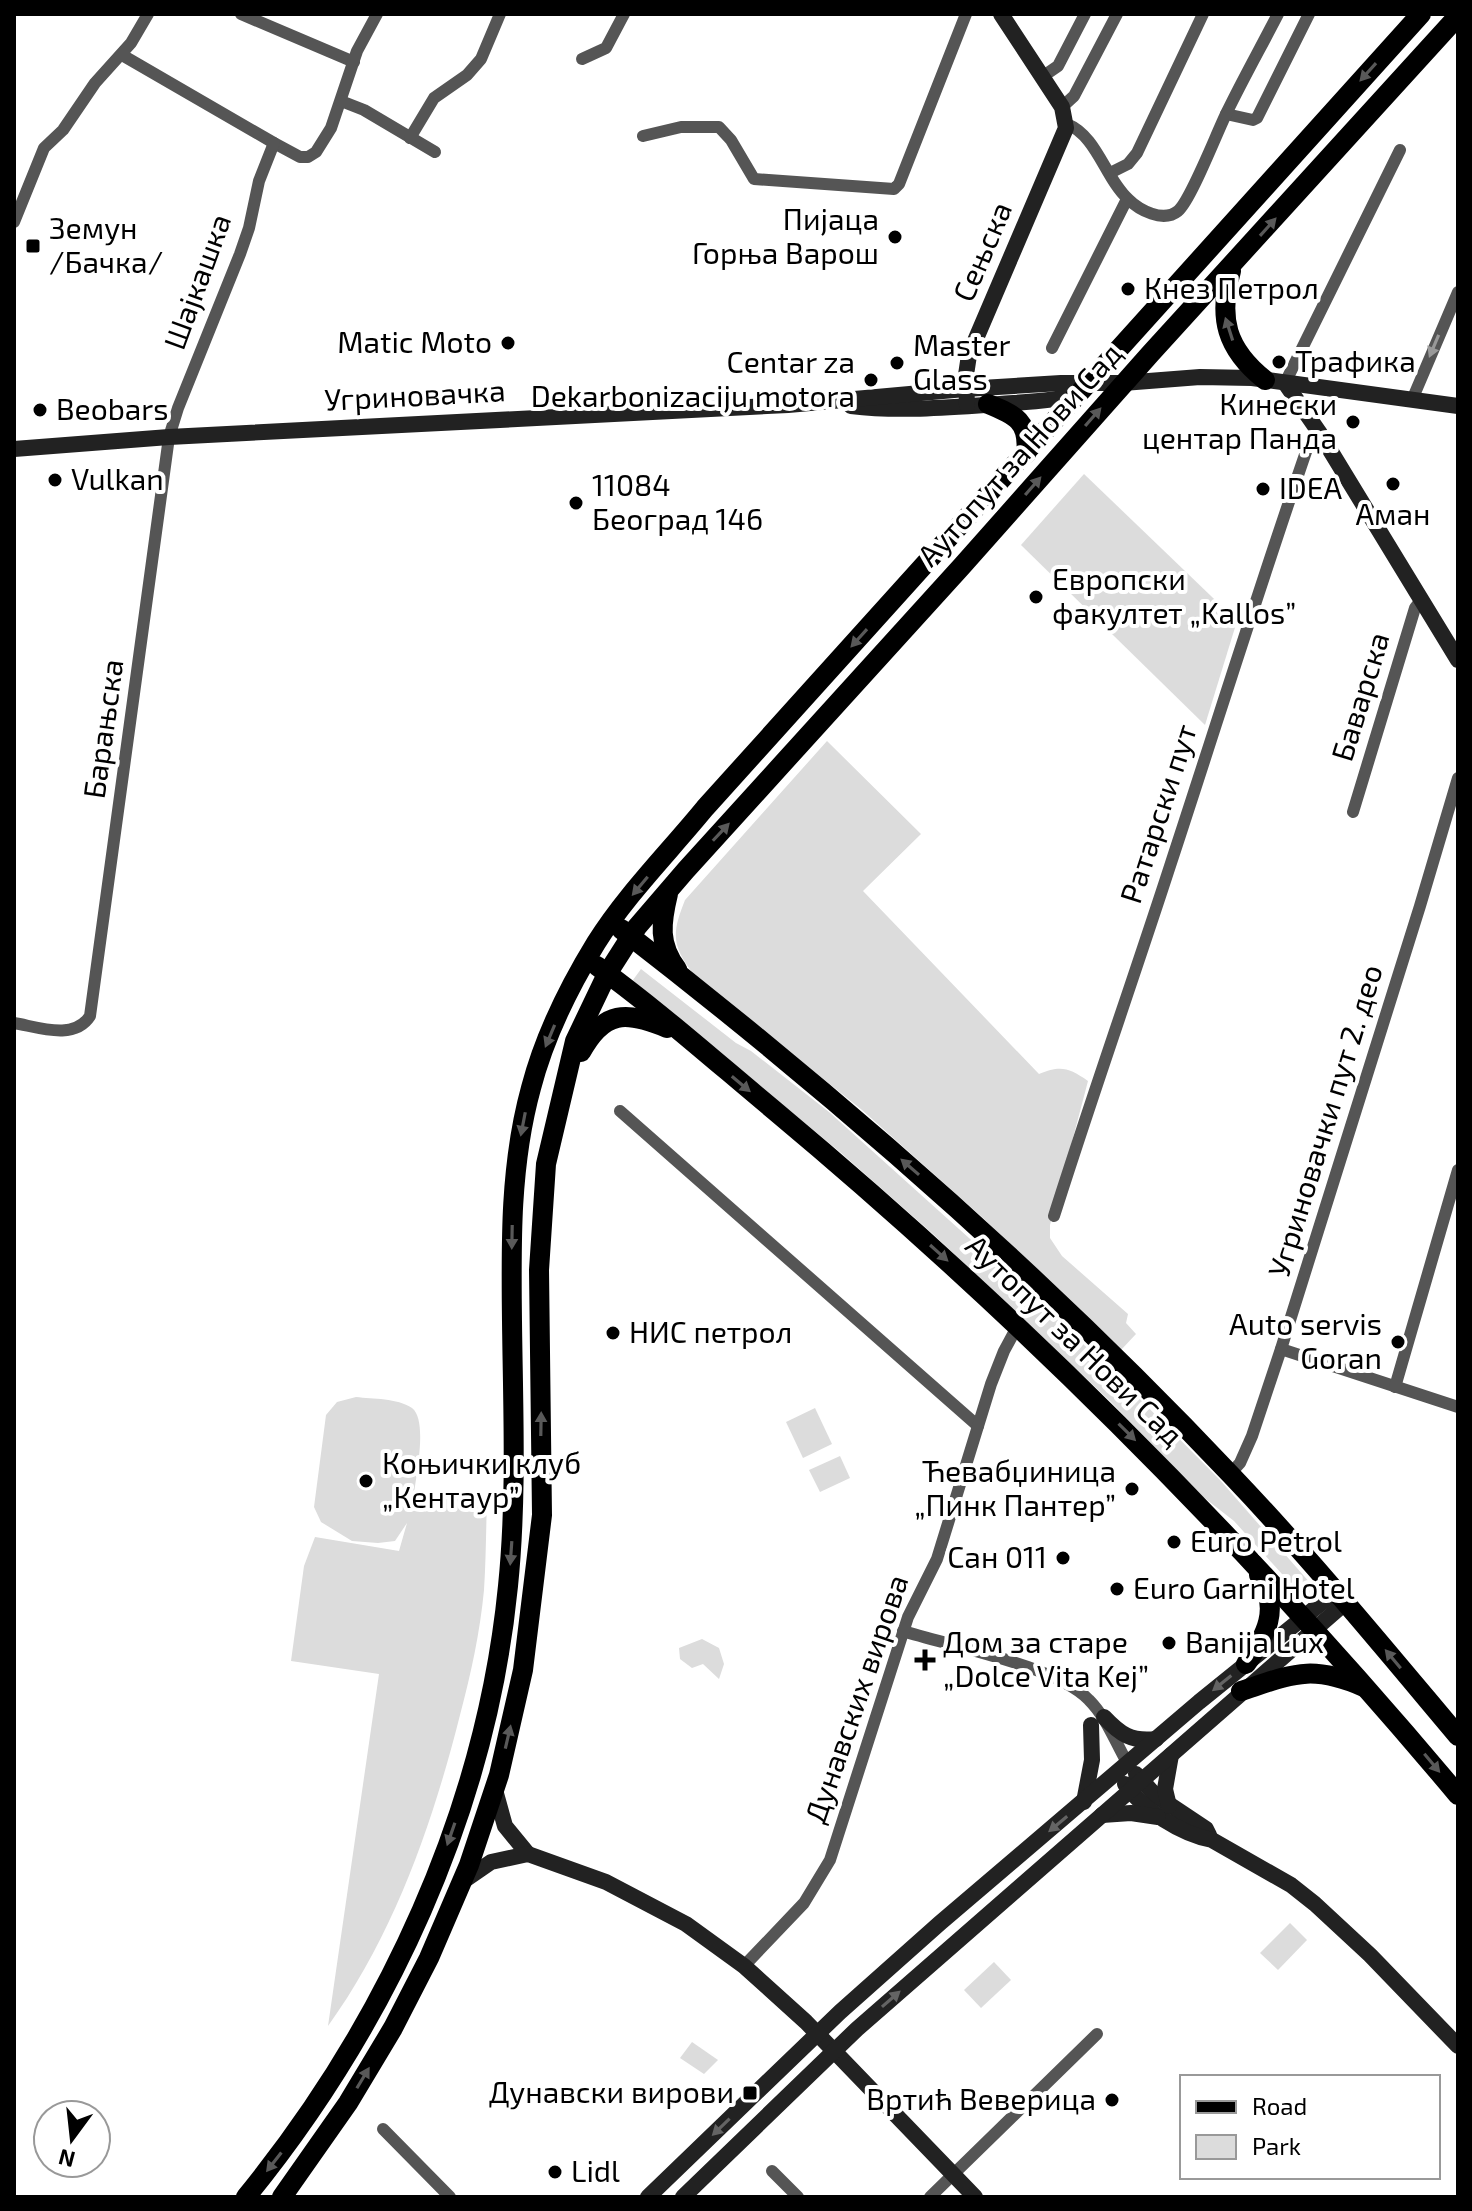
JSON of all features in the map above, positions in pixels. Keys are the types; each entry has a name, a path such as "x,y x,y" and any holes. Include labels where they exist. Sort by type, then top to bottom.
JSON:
{"main road":[{"name":"Аутопут за Нови Сад","path":"1421,14 705,808 611,921 587,959 682,1033 906,1223 1018,1325 1244,1552 1369,1689 1458,1795"},
{"path":"1005,15 1062,107 1067,124"},
{"name":"Аутопут за Нови Сад","path":"607,974 631,936 669,890 1123,383 1458,16"},
{"name":"Сењска","path":"966,397 969,355 1067,124"},
{"path":"1232,267 1225,294 1225,321 1237,351 1252,370 1275,381 1319,432 1458,660"},
{"name":"Угриновачка","path":"966,397 988,404 1123,383 1200,377 1275,381 1458,406"},
{"name":"Угриновачка","path":"14,449 169,437 1084,389"},
{"path":"988,404 1011,414 1023,425 1026,454"},
{"path":"669,890 662,937 671,961 685,980"},
{"name":"Аутопут за Нови Сад","path":"611,921 865,1128 1010,1256 1230,1474 1458,1736"},
{"path":"246,2197 316,2105 369,2019 427,1899 473,1766 497,1664 509,1573 513,1512 511,1265 516,1159 530,1088 540,1057 587,959"},
{"path":"282,2197 322,2144 393,2028 429,1958 462,1882 495,1790 523,1670 542,1515 539,1270 546,1164 578,1032 607,974"},
{"path":"563,1088 588,1037 610,1019 636,1017 682,1033"},
{"path":"1244,1552 1263,1581 1271,1614 1265,1635 1246,1664"},
{"path":"683,2197 834,2051 1171,1755 1340,1598"},
{"path":"648,2197 818,2034 940,1923 1246,1664 1310,1624"},
{"path":"1241,1691 1288,1675 1313,1672 1337,1676 1369,1689"},
{"path":"1084,1802 1097,1721 1130,1739 1156,1739"},
{"path":"1166,1812 1165,1789 1171,1755"},
{"path":"1122,1768 1135,1786 1199,1838 1212,1840 1291,1885 1315,1904 1370,1955 1458,2046"},
{"path":"495,1790 505,1826 528,1854"},
{"path":"1101,1815 1166,1812"},
{"path":"462,1882 491,1862 528,1854 589,1874 648,1902 709,1939 744,1966 818,2034 975,2197"}],"street":[{"path":"14,222 44,148 63,130 95,83 122,55 148,14"},
{"path":"241,14 354,62"},
{"path":"122,55 300,157 313,156 331,128 361,43 377,14"},
{"path":"410,138 434,98 467,75 481,59 500,14"},
{"path":"582,59 606,48 624,14"},
{"path":"643,136 681,127 719,127 731,140 754,179 894,189 899,184 966,14"},
{"path":"1042,77 1058,66 1085,14"},
{"path":"1062,107 1074,96 1117,14"},
{"path":"1110,173 1128,164 1142,145 1203,14"},
{"path":"1067,124 1080,132 1127,199 1154,214 1177,212 1187,198 1278,14"},
{"path":"1226,114 1253,120 1257,118 1309,14"},
{"path":"341,101 364,110 435,152"},
{"name":"Шајкашка","path":"169,437 243,248 259,181 274,143"},
{"path":"1275,381 1400,150"},
{"path":"1052,348 1127,199"},
{"path":"1412,400 1458,292"},
{"name":"Ратарски пут","path":"1054,1216 1275,542 1308,446 1319,432"},
{"name":"Барањска","path":"14,1023 64,1030 84,1025 90,1016 169,437"},
{"name":"Баварска","path":"1353,812 1415,608 1422,599"},
{"name":"Угриновачки пут 2. део","path":"1230,1474 1248,1448 1281,1349 1458,778"},
{"path":"620,1111 978,1426"},
{"path":"1395,1387 1458,1170"},
{"name":"Дунавских вирова","path":"744,1966 804,1903 824,1873 836,1845 903,1631 937,1559 978,1426 1004,1351 1018,1325"},
{"path":"1281,1349 1458,1407"},
{"path":"903,1631 1045,1674 1085,1695 1122,1768"},
{"path":"930,2197 1097,2034"},
{"path":"383,2129 450,2197"},
{"path":"772,2171 798,2197"}],"green space":[{"path":"1084,474 1237,621 1205,725 1021,545"},
{"path":"827,741 921,834 863,891 1039,1074 1065,1069 1088,1081 1050,1225 1050,1238 1062,1256 1128,1314 1126,1323 1136,1334 1121,1350 983,1218 862,1110 695,976 678,948 677,922 685,900"},
{"path":"641,969 829,1112 1019,1283 1220,1480 1311,1584 1314,1589 1312,1596 1305,1598 1301,1595 1234,1521 1202,1496 1110,1401 933,1234 840,1152 642,989 633,980"},
{"path":"356,1397 399,1402 417,1414 420,1448 414,1495 487,1499 484,1590 468,1684 424,1836 373,1954 328,2026 379,1674 291,1661 304,1566 315,1537 399,1551 407,1523 395,1541 352,1541 321,1522 314,1507 326,1415 337,1402"},
{"path":"815,1408 832,1444 803,1458 786,1422"},
{"path":"840,1456 850,1478 820,1492 809,1470"},
{"path":"702,1639 719,1648 724,1664 719,1679 703,1664 692,1668 680,1659 679,1648"},
{"path":"1290,1923 1307,1940 1278,1970 1260,1953"},
{"path":"994,1962 1011,1980 981,2008 964,1990"},
{"path":"692,2042 718,2060 704,2074 680,2058"}],"place":[{"name":"Пијаца Горња Варош","path":"895,237"},
{"name":"Земун /Бачка/","path":"33,246"},
{"name":"Кнез Петрол","path":"1128,289"},
{"name":"Matic Moto","path":"508,343"},
{"name":"Трафика","path":"1279,362"},
{"name":"Master Glass","path":"897,363"},
{"name":"Centar za Dekarbonizaciju motora","path":"871,380"},
{"name":"Beobars","path":"40,410"},
{"name":"Кинески центар Панда","path":"1353,422"},
{"name":"Vulkan","path":"55,480"},
{"name":"Аман","path":"1393,484"},
{"name":"IDEA","path":"1263,489"},
{"name":"11084 Београд 146","path":"576,503"},
{"name":"Европски факултет „Kallos”","path":"1036,597"},
{"name":"НИС петрол","path":"613,1333"},
{"name":"Auto servis Goran","path":"1398,1342"},
{"name":"Коњички клуб „Кентаур”","path":"366,1481"},
{"name":"Ћевабџиница „Пинк Пантер”","path":"1132,1489"},
{"name":"Euro Petrol","path":"1174,1542"},
{"name":"Сан 011","path":"1063,1558"},
{"name":"Euro Garni Hotel","path":"1117,1589"},
{"name":"Banija Lux","path":"1169,1643"},
{"name":"Дом за старе „Dolce Vita Kej”","path":"925,1660"},
{"name":"Дунавски вирови","path":"750,2093"},
{"name":"Вртић Веверица","path":"1112,2100"},
{"name":"Lidl","path":"555,2172"}]}
